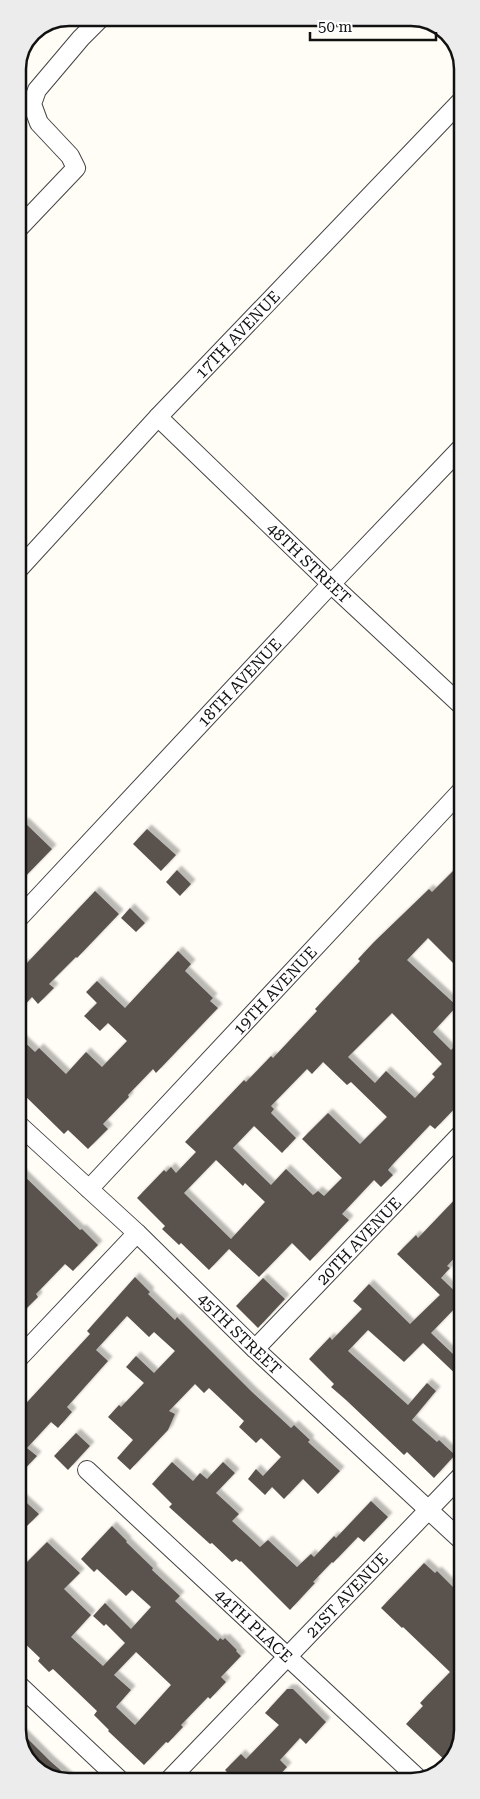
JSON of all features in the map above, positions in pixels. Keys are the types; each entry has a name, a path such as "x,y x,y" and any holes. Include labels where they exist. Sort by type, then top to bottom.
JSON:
{"street":[{"path":"26,221 76,168 70,156 39,123 32,104 37,90 93,26"},
{"name":"17TH AVENUE","path":"26,561 158,417 454,109"},
{"name":"48TH STREET","path":"158,417 331,584 454,699"},
{"name":"18TH AVENUE","path":"26,911 331,584 454,455"},
{"name":"19TH AVENUE","path":"89,1189 454,799"},
{"name":"45TH STREET","path":"26,1131 454,1533"},
{"name":"20TH AVENUE","path":"255,1348 454,1141"},
{"path":"26,1350 136,1233"},
{"name":"44TH PLACE","path":"87,1470 412,1773"},
{"name":"21ST AVENUE","path":"176,1773 454,1483"},
{"path":"26,1692 112,1773"}],"building":[{"path":"26,824 52,849 26,876"},
{"path":"147,829 176,855 161,871 133,844"},
{"path":"177,870 191,884 180,896 166,882"},
{"path":"454,870 454,964 428,938 407,960 454,1003 454,1009 433,1032 451,1050 454,1047 454,1109 435,1129 430,1125 393,1164 388,1170 393,1175 381,1187 374,1180 342,1214 349,1220 310,1261 292,1243 259,1277 229,1249 209,1270 181,1243 179,1245 162,1229 165,1226 137,1198 164,1170 166,1172 171,1167 176,1173 196,1152 185,1142 244,1080 246,1082 271,1056 273,1058 360,961 358,959 429,889 432,892","holes":["392,1013 442,1064 432,1074 435,1077 415,1098 386,1071 375,1083 348,1057","323,1062 347,1085 351,1082 387,1117 360,1144 328,1113 302,1139 342,1178 324,1196 318,1191 313,1195 286,1169 271,1185 233,1148 254,1126 282,1153 296,1138 271,1113 274,1109 271,1106 307,1069 312,1074","216,1160 243,1186 245,1183 265,1202 231,1239 184,1193"]},
{"path":"95,891 119,914 49,984 54,988 38,1004 32,997 26,1003 26,964"},
{"path":"130,908 145,923 136,932 121,918"},
{"path":"178,951 191,964 185,971 213,998 210,1001 218,1008 156,1073 153,1069 128,1095 129,1097 103,1124 108,1129 88,1149 68,1130 64,1134 26,1097 26,1044 35,1052 39,1048 66,1074 86,1052 102,1067 127,1041 108,1023 100,1031 84,1016 97,1003 86,992 97,981 125,1008"},
{"path":"26,1178 98,1245 73,1271 65,1264 36,1294 38,1297 26,1309"},
{"path":"454,1200 454,1259 447,1266 450,1268 441,1278 454,1290 454,1309 431,1333 454,1355 454,1372 423,1343 404,1362 368,1330 348,1351 408,1405 427,1383 436,1391 412,1420 454,1454 434,1478 407,1452 404,1455 331,1387 334,1384 309,1359 330,1337 332,1340 362,1309 353,1301 369,1284 410,1324 440,1295 397,1254 416,1235 418,1238"},
{"path":"135,1277 150,1292 148,1294 175,1320 177,1317 251,1391 291,1428 294,1425 310,1440 308,1442 340,1471 318,1494 303,1479 284,1499 272,1487 265,1495 248,1479 256,1469 263,1476 281,1457 261,1438 256,1443 239,1427 244,1421 209,1388 204,1393 195,1384 169,1411 175,1414 168,1430 130,1470 117,1458 133,1440 108,1417 119,1405 121,1407 144,1383 126,1367 136,1356 154,1373 175,1351 154,1332 149,1337 127,1316 96,1350 108,1361 67,1407 72,1412 58,1428 51,1422 27,1448 37,1456 26,1468 26,1403 90,1334 87,1331"},
{"path":"263,1278 285,1299 258,1328 236,1306"},
{"path":"76,1433 90,1446 68,1470 54,1456"},
{"path":"172,1462 193,1481 200,1473 207,1479 223,1462 235,1473 216,1493 239,1514 232,1521 260,1547 268,1540 297,1567 311,1554 314,1557 334,1536 336,1538 371,1501 388,1517 364,1542 358,1537 313,1582 315,1583 290,1610 241,1561 236,1559 232,1562 169,1507 172,1504 152,1484"},
{"path":"26,1502 39,1514 26,1525"},
{"path":"112,1526 153,1568 152,1570 180,1596 175,1601 218,1641 220,1638 223,1640 225,1638 241,1656 221,1677 226,1682 210,1699 208,1697 181,1725 183,1727 168,1743 166,1742 144,1765 94,1715 97,1711 53,1669 49,1672 38,1661 40,1658 26,1645 26,1563 47,1542 80,1573 64,1589 91,1615 71,1637 103,1666 125,1643 106,1624 104,1626 93,1616 105,1603 131,1629 151,1607 132,1590 126,1596 97,1569 94,1572 81,1559","holes":["136,1652 171,1685 135,1725 116,1707 131,1690 114,1675"]},
{"path":"424,1563 435,1573 437,1571 454,1588 454,1730 451,1744 443,1758 406,1724 423,1706 420,1703 450,1672 381,1608"},
{"path":"287,1689 293,1689 326,1722 306,1744 300,1738 280,1760 287,1767 281,1773 228,1773 225,1770 241,1754 246,1759 279,1725 265,1713"},
{"path":"27,1738 63,1772 45,1766 35,1756"}]}
